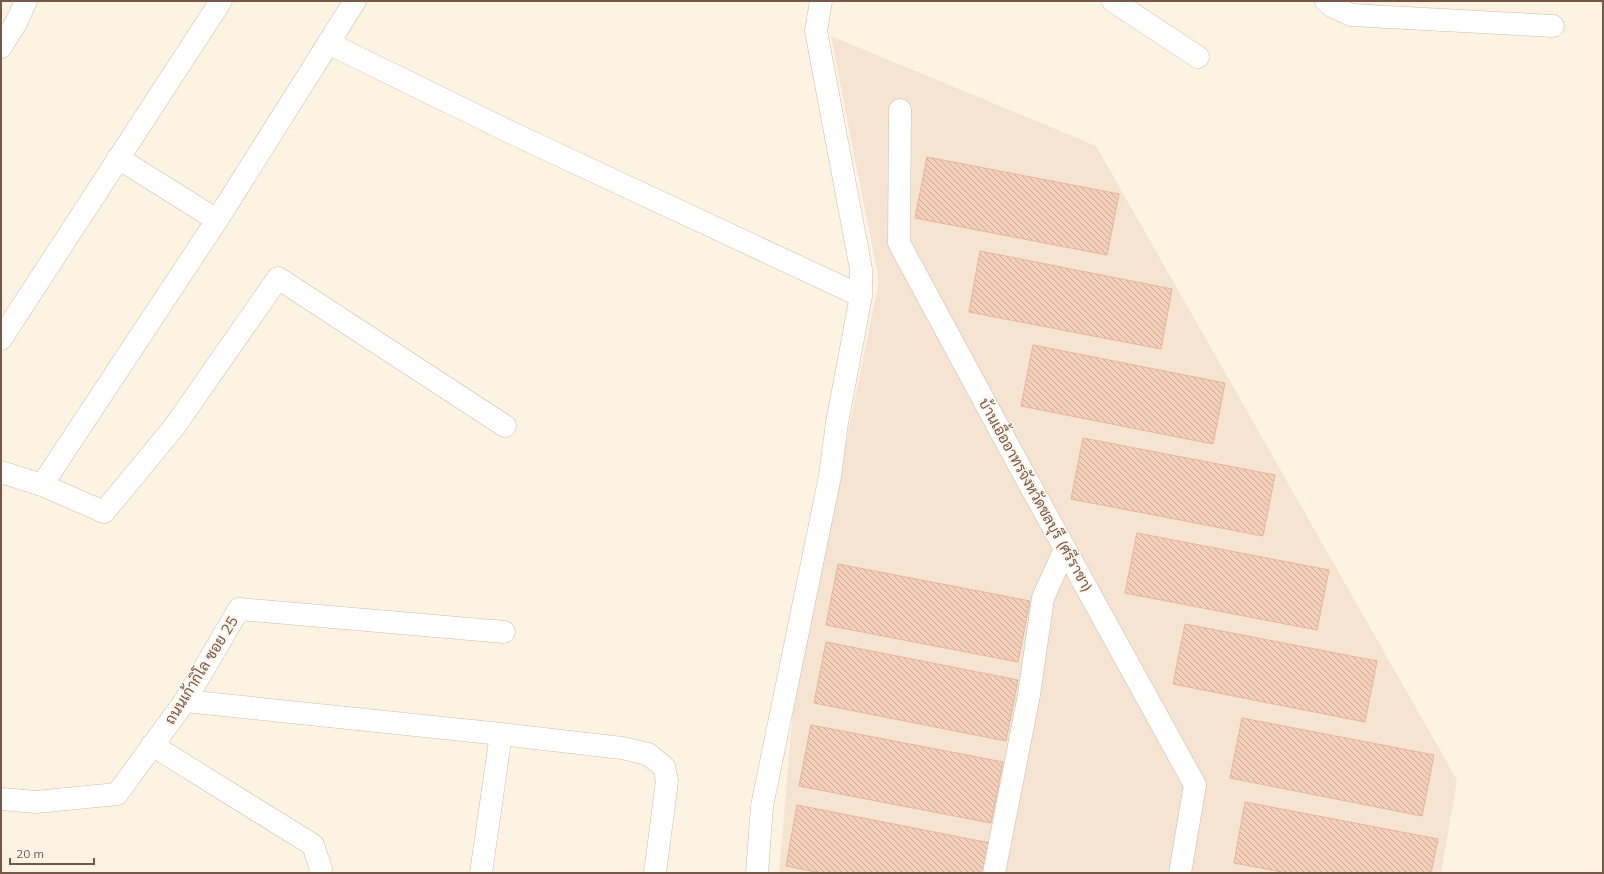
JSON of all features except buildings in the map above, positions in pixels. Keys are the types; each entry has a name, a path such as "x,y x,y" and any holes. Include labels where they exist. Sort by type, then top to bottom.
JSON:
{"street":[{"path":"1,46 16,23 26,1"},
{"path":"1,339 221,1"},
{"path":"42,485 217,220 355,1"},
{"path":"756,873 762,806 830,476 837,423 861,296 861,269 816,31 821,1"},
{"path":"1113,1 1198,57"},
{"path":"1326,1 1332,6 1351,16 1553,26"},
{"path":"328,43 514,134 861,296"},
{"name":"บ้านเอื้ออาทรจังหวัดชลบุรี (ศรีราชา)","path":"900,110 899,243 1195,785 1180,873"},
{"path":"118,158 217,220"},
{"path":"1,472 42,485 104,512 175,426 278,278 505,426"},
{"path":"994,873 1028,695 1043,598 1065,549"},
{"name":"ถนนเก้ากิโล ซอย 25","path":"1,799 36,802 117,794 184,701 239,609 504,632"},
{"path":"184,701 501,734 622,748 648,754 664,767 667,781 655,873"},
{"path":"482,873 501,734"},
{"path":"152,745 313,844 321,869 320,873"}],"shaded area":[{"path":"831,36 1096,146 1457,780 1441,873 779,873 794,698 879,281"}]}
